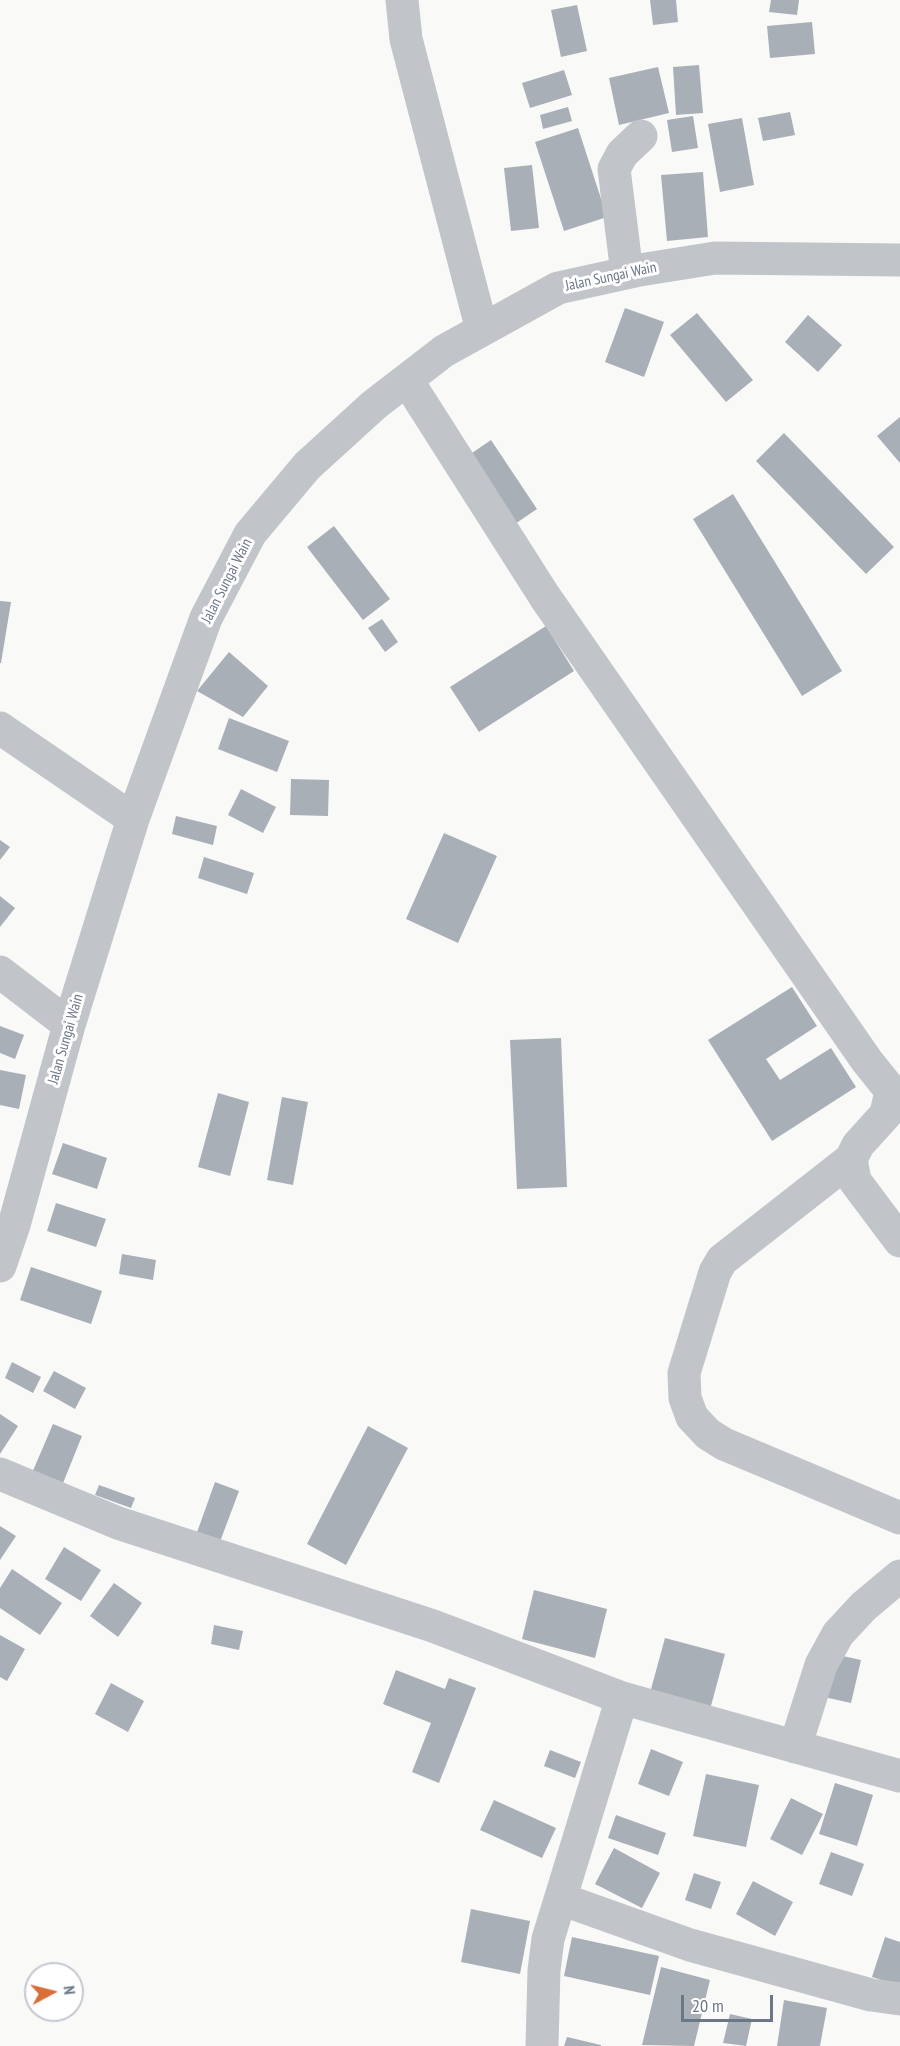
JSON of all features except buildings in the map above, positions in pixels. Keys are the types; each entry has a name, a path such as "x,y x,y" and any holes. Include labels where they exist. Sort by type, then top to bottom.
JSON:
{"street":[{"path":"402,0 406,39 482,330"},
{"path":"627,273 614,169 622,154 641,136"},
{"name":"Jalan Sungai Wain","path":"0,1266 14,1225 69,1026 133,819 206,618 250,534 308,466 374,405 444,351 558,288 715,258 900,260"},
{"path":"407,380 545,597 860,1051 891,1091 886,1114 858,1145 851,1159 722,1260 715,1272 684,1373 684,1398 692,1417 708,1434 724,1444 900,1518"},
{"path":"0,728 133,819"},
{"path":"0,972 69,1026"},
{"path":"851,1159 855,1181 900,1241"},
{"path":"0,1474 118,1523 433,1626 622,1698 900,1776"},
{"path":"795,1747 821,1665 838,1634 863,1607 900,1576"},
{"path":"542,2046 544,1970 548,1939 622,1698"},
{"path":"561,1899 690,1945 871,1995 900,1999"}]}
